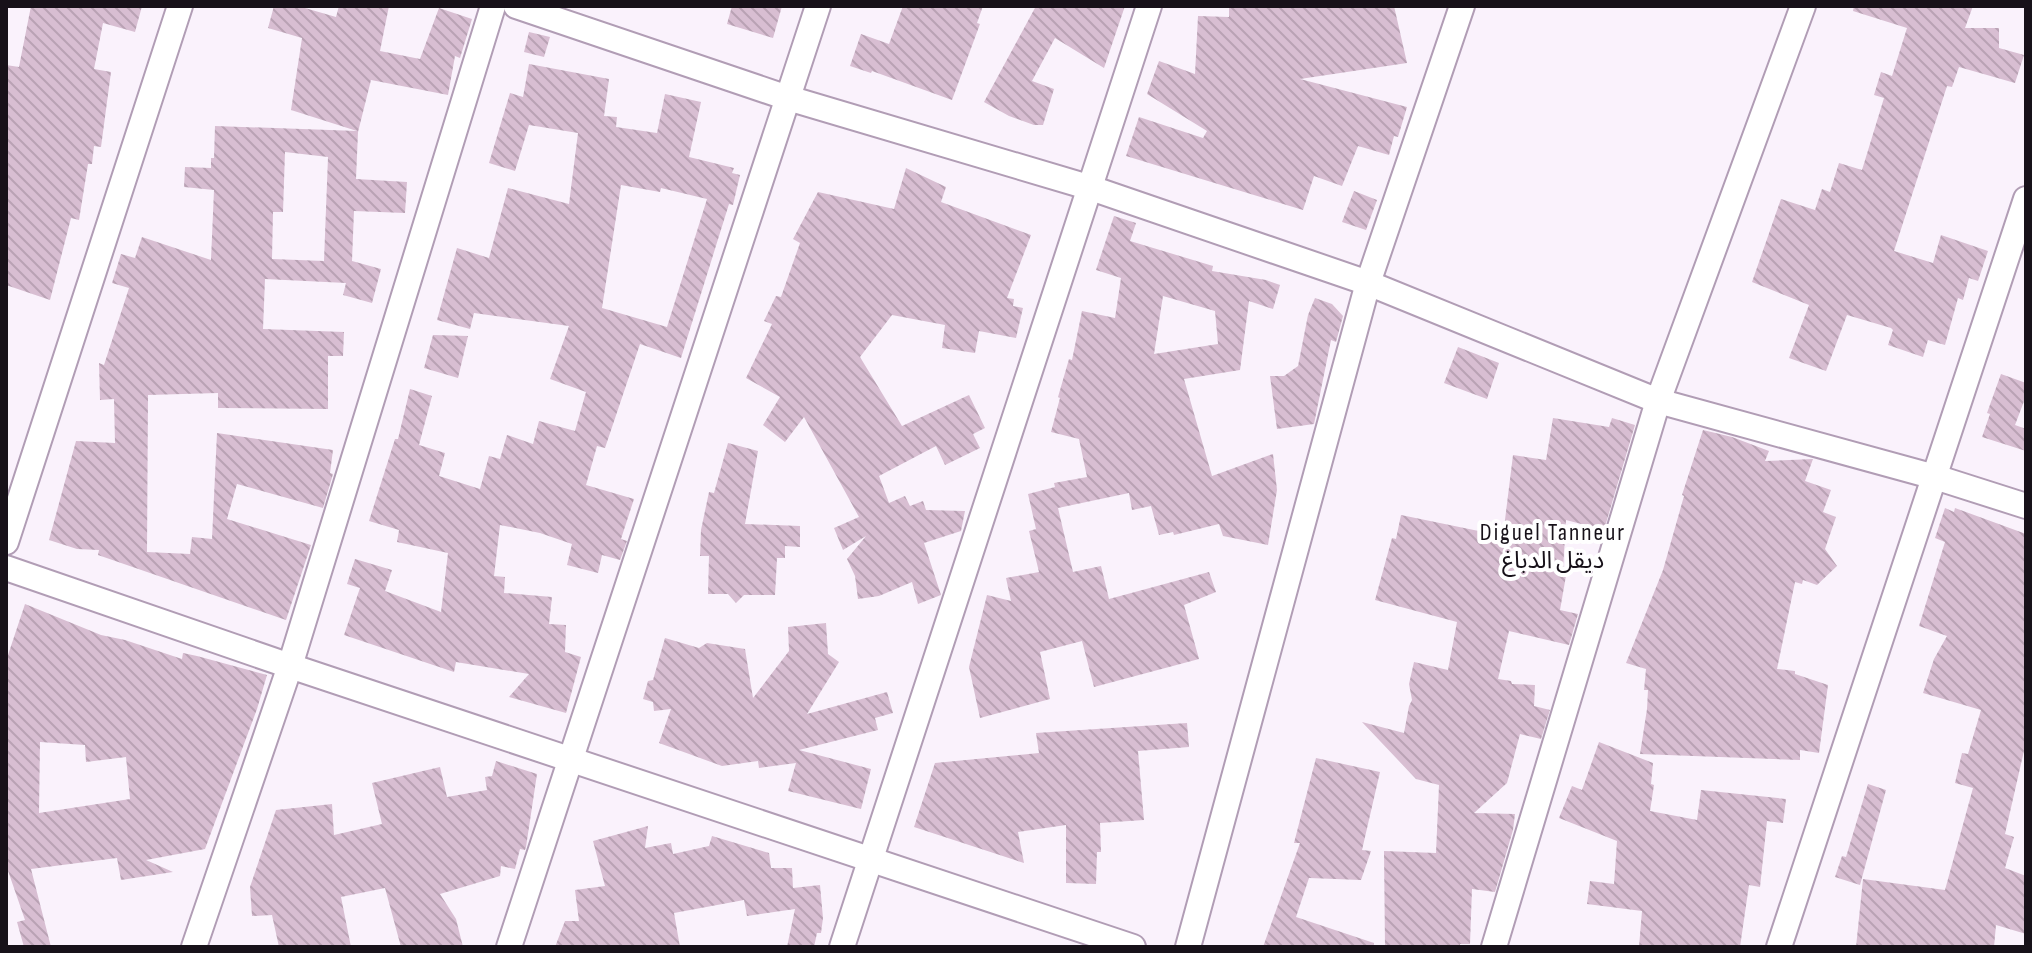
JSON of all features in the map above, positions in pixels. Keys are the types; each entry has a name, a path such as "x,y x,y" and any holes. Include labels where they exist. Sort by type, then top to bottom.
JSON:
{"street":[{"path":"6,542 180,6"},
{"path":"194,947 290,666 493,6"},
{"path":"516,6 788,98 1088,187 1368,283 1658,401 1935,477 2026,506"},
{"path":"509,947 818,6"},
{"path":"842,947 1149,6"},
{"path":"1188,947 1368,283 1462,6"},
{"path":"1494,947 1658,401 1803,6"},
{"path":"1779,947 2026,199"},
{"path":"6,568 1133,947"}],"building":[{"path":"31,6 142,6 135,32 103,23 94,69 111,72 101,147 94,146 92,164 88,164 79,220 71,218 50,300 6,285 6,65 19,67"},
{"path":"274,6 298,6 336,17 339,6 389,6 380,51 420,59 439,8 472,19 460,58 455,56 448,95 371,80 358,132 356,179 407,182 405,213 354,211 352,261 381,269 372,303 343,295 346,283 265,279 263,329 344,332 343,356 328,356 328,409 218,408 218,393 148,395 147,552 190,554 192,537 212,539 217,433 333,450 330,473 333,474 323,508 237,484 227,519 311,545 286,620 98,555 99,550 77,549 49,540 76,441 115,443 114,399 100,400 99,363 104,365 129,288 112,283 121,254 135,258 142,237 211,260 214,190 184,187 185,167 211,168 215,126 357,131 291,110 302,38 268,28","holes":["285,152 328,157 324,261 272,259 273,212 283,212"]},
{"path":"732,6 782,6 773,38 727,24"},
{"path":"903,6 983,6 977,23 980,24 952,100 850,66 861,34 889,44"},
{"path":"1036,6 1125,6 1104,68 1055,38 1032,81 1054,89 1043,125 1009,116 984,102"},
{"path":"1229,6 1394,6 1407,63 1300,79 1407,107 1389,155 1358,146 1342,186 1314,176 1303,210 1126,156 1139,117 1203,138 1207,131 1147,94 1159,61 1195,74 1198,16 1229,17"},
{"path":"1854,6 1973,6 1965,28 1999,28 1999,48 2024,55 2015,83 1959,67 1952,87 1947,86 1894,251 1933,263 1941,235 1988,251 1978,281 1969,278 1963,300 1958,298 1945,345 1928,340 1923,357 1888,345 1891,328 1847,315 1826,371 1789,358 1809,305 1752,282 1781,199 1815,210 1822,189 1830,192 1839,163 1862,170 1884,98 1874,95 1881,72 1892,76 1907,28 1853,11"},
{"path":"529,32 550,37 544,57 524,52"},
{"path":"529,64 609,79 604,116 617,117 616,127 657,133 665,94 701,102 689,157 734,168 732,173 740,175 733,205 729,204 681,358 640,344 605,448 597,446 586,485 634,499 621,539 627,541 620,560 602,555 598,573 567,565 572,544 540,533 500,525 494,576 505,577 504,593 552,597 549,624 566,625 565,652 581,657 566,713 509,697 529,674 456,662 454,672 344,635 360,588 347,584 355,559 392,570 385,591 441,612 448,553 397,542 399,530 369,521 395,439 398,439 410,389 432,396 419,445 445,453 439,476 480,489 489,456 500,459 507,435 533,444 539,421 575,431 586,392 550,379 569,326 474,313 470,329 437,320 457,248 489,258 508,188 569,204 578,133 529,125 515,171 489,163 510,93 523,97","holes":["621,185 660,192 661,188 707,199 667,327 602,308"]},
{"path":"906,168 946,187 941,202 1031,235 1007,298 1014,299 1013,306 1023,308 1016,338 979,331 975,353 942,348 945,325 892,315 860,357 902,426 969,395 985,428 973,434 980,448 945,465 936,446 879,476 889,503 905,496 910,506 923,501 926,510 965,511 961,531 924,543 941,595 918,604 912,582 879,596 858,599 855,576 847,559 866,536 843,550 834,528 859,517 804,417 785,442 763,425 780,397 746,378 772,324 764,321 776,296 781,297 800,243 793,239 818,192 894,209"},
{"path":"1354,191 1377,200 1366,230 1342,222"},
{"path":"1114,216 1136,223 1130,241 1213,266 1212,271 1280,285 1273,309 1249,301 1240,370 1184,379 1212,476 1273,454 1277,490 1268,545 1223,536 1219,524 1174,535 1173,532 1159,535 1151,506 1132,510 1129,493 1058,508 1073,572 1101,566 1109,599 1209,572 1216,592 1184,605 1199,659 1094,687 1082,641 1040,652 1050,699 980,718 969,667 987,595 1011,601 1006,578 1039,572 1029,531 1036,529 1028,494 1055,487 1054,483 1087,477 1079,439 1051,432 1069,359 1072,360 1082,311 1115,318 1121,278 1096,270","holes":["1163,296 1215,311 1218,344 1154,354"]},
{"path":"1315,298 1332,304 1343,316 1336,342 1331,340 1314,424 1277,429 1270,376 1284,376 1298,366 1308,315"},
{"path":"433,335 468,336 458,378 424,368"},
{"path":"1458,347 1499,363 1487,399 1444,383"},
{"path":"2001,374 2026,383 2026,396 2015,425 2026,429 2026,451 1982,437"},
{"path":"1553,418 1609,427 1612,418 1635,425 1604,530 1566,520 1563,570 1567,570 1560,610 1578,614 1569,645 1509,631 1498,679 1511,681 1512,684 1535,685 1534,706 1550,710 1541,739 1520,734 1507,783 1474,813 1515,814 1495,892 1472,889 1470,944 1460,944 1460,947 1385,947 1384,851 1436,853 1439,785 1416,779 1362,722 1404,733 1412,700 1409,684 1414,662 1448,670 1457,622 1375,600 1392,538 1396,539 1401,515 1503,536 1513,455 1546,460"},
{"path":"1703,430 1769,451 1765,461 1813,459 1805,481 1831,490 1823,512 1836,517 1825,549 1837,566 1817,585 1803,580 1802,584 1795,582 1777,669 1795,671 1795,674 1828,685 1819,753 1800,750 1800,760 1640,754 1647,709 1648,690 1644,690 1646,669 1626,663 1663,570"},
{"path":"728,443 758,451 745,524 800,526 800,547 785,546 785,558 777,558 775,595 744,595 736,603 728,594 708,594 709,556 700,556 701,530 709,492 714,493"},
{"path":"1945,508 1954,512 1955,508 2026,534 2026,742 2005,834 2014,837 2005,868 2026,876 2026,934 1996,925 1994,947 1856,947 1863,879 1945,890 1973,788 1955,783 1962,753 1968,754 1981,710 1923,693 1934,659 1947,636 1919,626 1945,542 1935,538"},
{"path":"25,604 101,635 182,659 183,653 267,675 205,849 146,860 173,872 121,880 117,858 31,869 51,947 24,947 17,922 25,920 6,865 6,661","holes":["40,742 85,745 86,762 126,757 130,799 39,813"]},
{"path":"826,623 828,654 839,662 807,714 887,692 893,713 875,718 878,730 799,750 871,769 861,809 788,791 796,763 759,768 758,761 722,766 659,743 671,709 654,711 653,702 643,699 648,681 653,680 665,638 699,648 707,643 745,649 753,698 789,651 788,627"},
{"path":"1187,723 1189,747 1138,751 1144,820 1100,823 1101,852 1097,852 1096,884 1066,883 1066,825 1018,832 1024,863 914,827 935,763 1039,753 1036,733"},
{"path":"1599,742 1653,763 1650,811 1697,820 1701,790 1786,799 1783,823 1767,821 1760,887 1749,885 1740,947 1639,947 1642,911 1587,904 1590,881 1614,884 1617,841 1559,818 1572,786 1582,790"},
{"path":"1316,758 1380,772 1362,850 1371,851 1361,880 1309,878 1296,917 1374,943 1374,947 1263,947 1300,843 1294,843"},
{"path":"496,761 537,774 526,847 525,850 520,849 515,869 501,866 500,876 440,894 456,919 463,947 401,947 385,888 341,897 351,947 279,947 272,915 252,916 250,887 276,810 332,804 334,835 382,824 372,783 440,767 447,797 487,790 485,777 492,776"},
{"path":"1868,784 1886,790 1860,885 1835,877 1842,856 1846,857"},
{"path":"648,826 645,848 671,843 673,854 709,846 712,836 769,853 771,868 792,868 793,888 820,885 823,918 821,933 817,933 814,947 787,947 795,909 747,916 744,900 674,913 680,947 555,947 565,921 579,921 575,890 605,886 593,841"}],"district":[{"name":"Diguel Tanneur ديقل الدباغ","path":"1553,546"}]}
